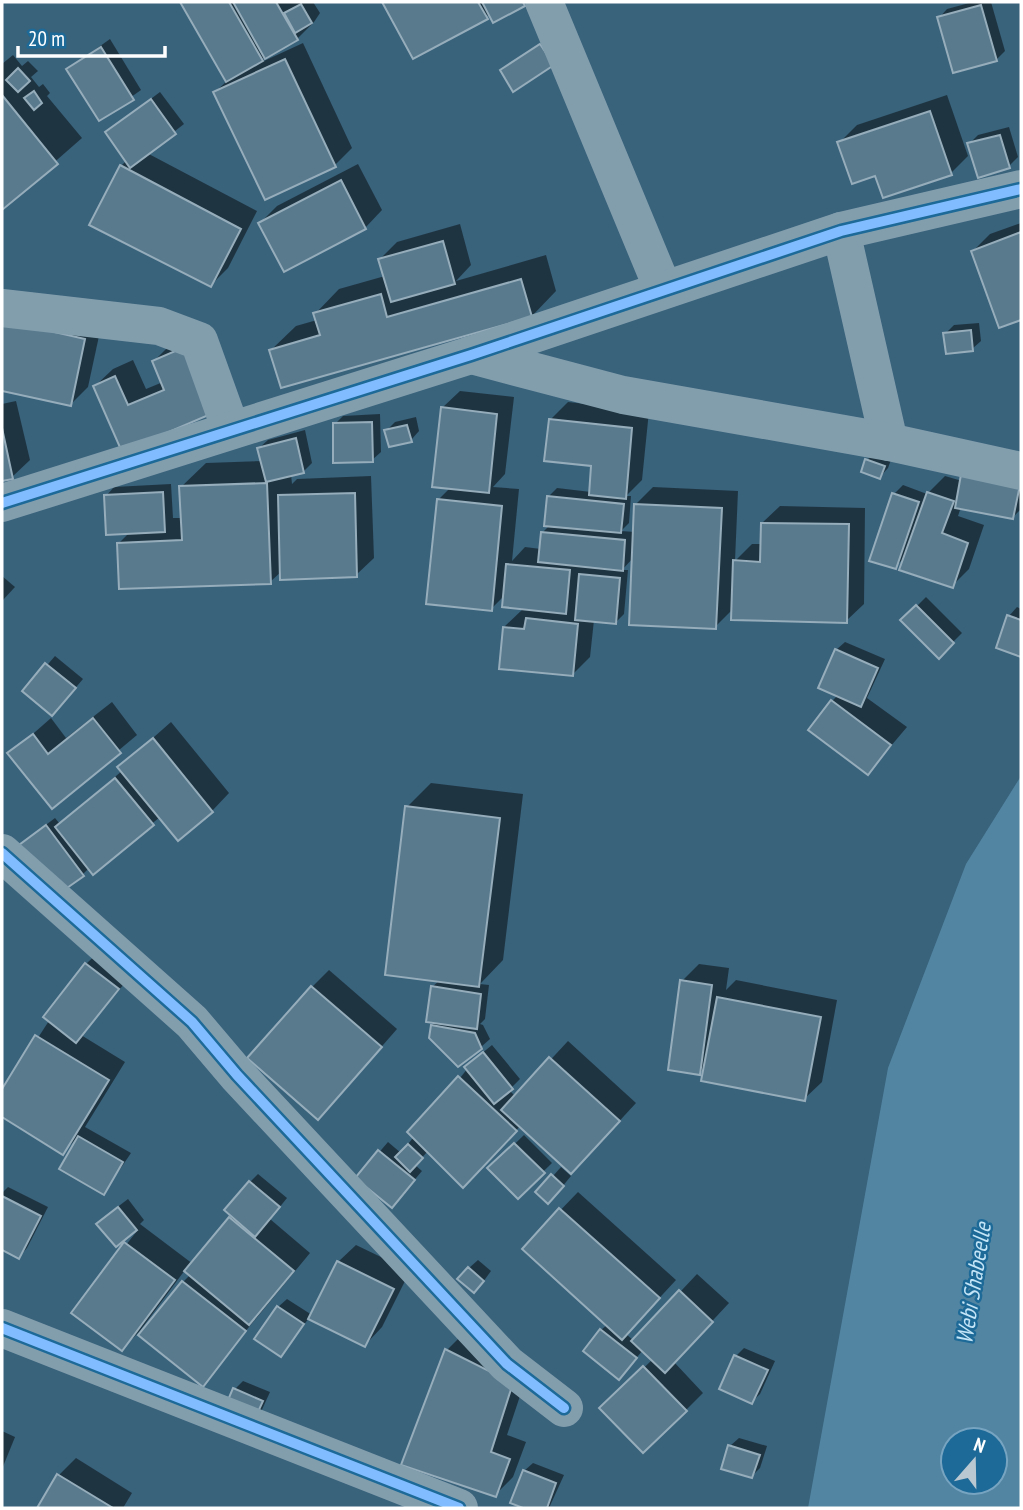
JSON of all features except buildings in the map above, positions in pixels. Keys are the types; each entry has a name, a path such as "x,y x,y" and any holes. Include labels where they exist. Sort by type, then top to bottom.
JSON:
{"street":[{"path":"544,2 663,289"},
{"path":"2,503 471,355 841,231 1021,188"},
{"path":"841,231 889,442"},
{"path":"2,308 159,326 198,341 231,430"},
{"path":"471,355 623,394 889,442 1021,471"},
{"path":"2,853 192,1022 237,1075 507,1364 565,1408"},
{"path":"2,1328 459,1508"}],"water":[{"name":"Webi Shabeelle","path":"1021,776 1021,1508 808,1508 888,1068 966,864"}],"cycle path":[{"path":"2,503 471,355 841,231 1021,189"},
{"path":"2,853 192,1022 237,1075 507,1364 564,1408"},
{"path":"2,1328 459,1508"}]}
